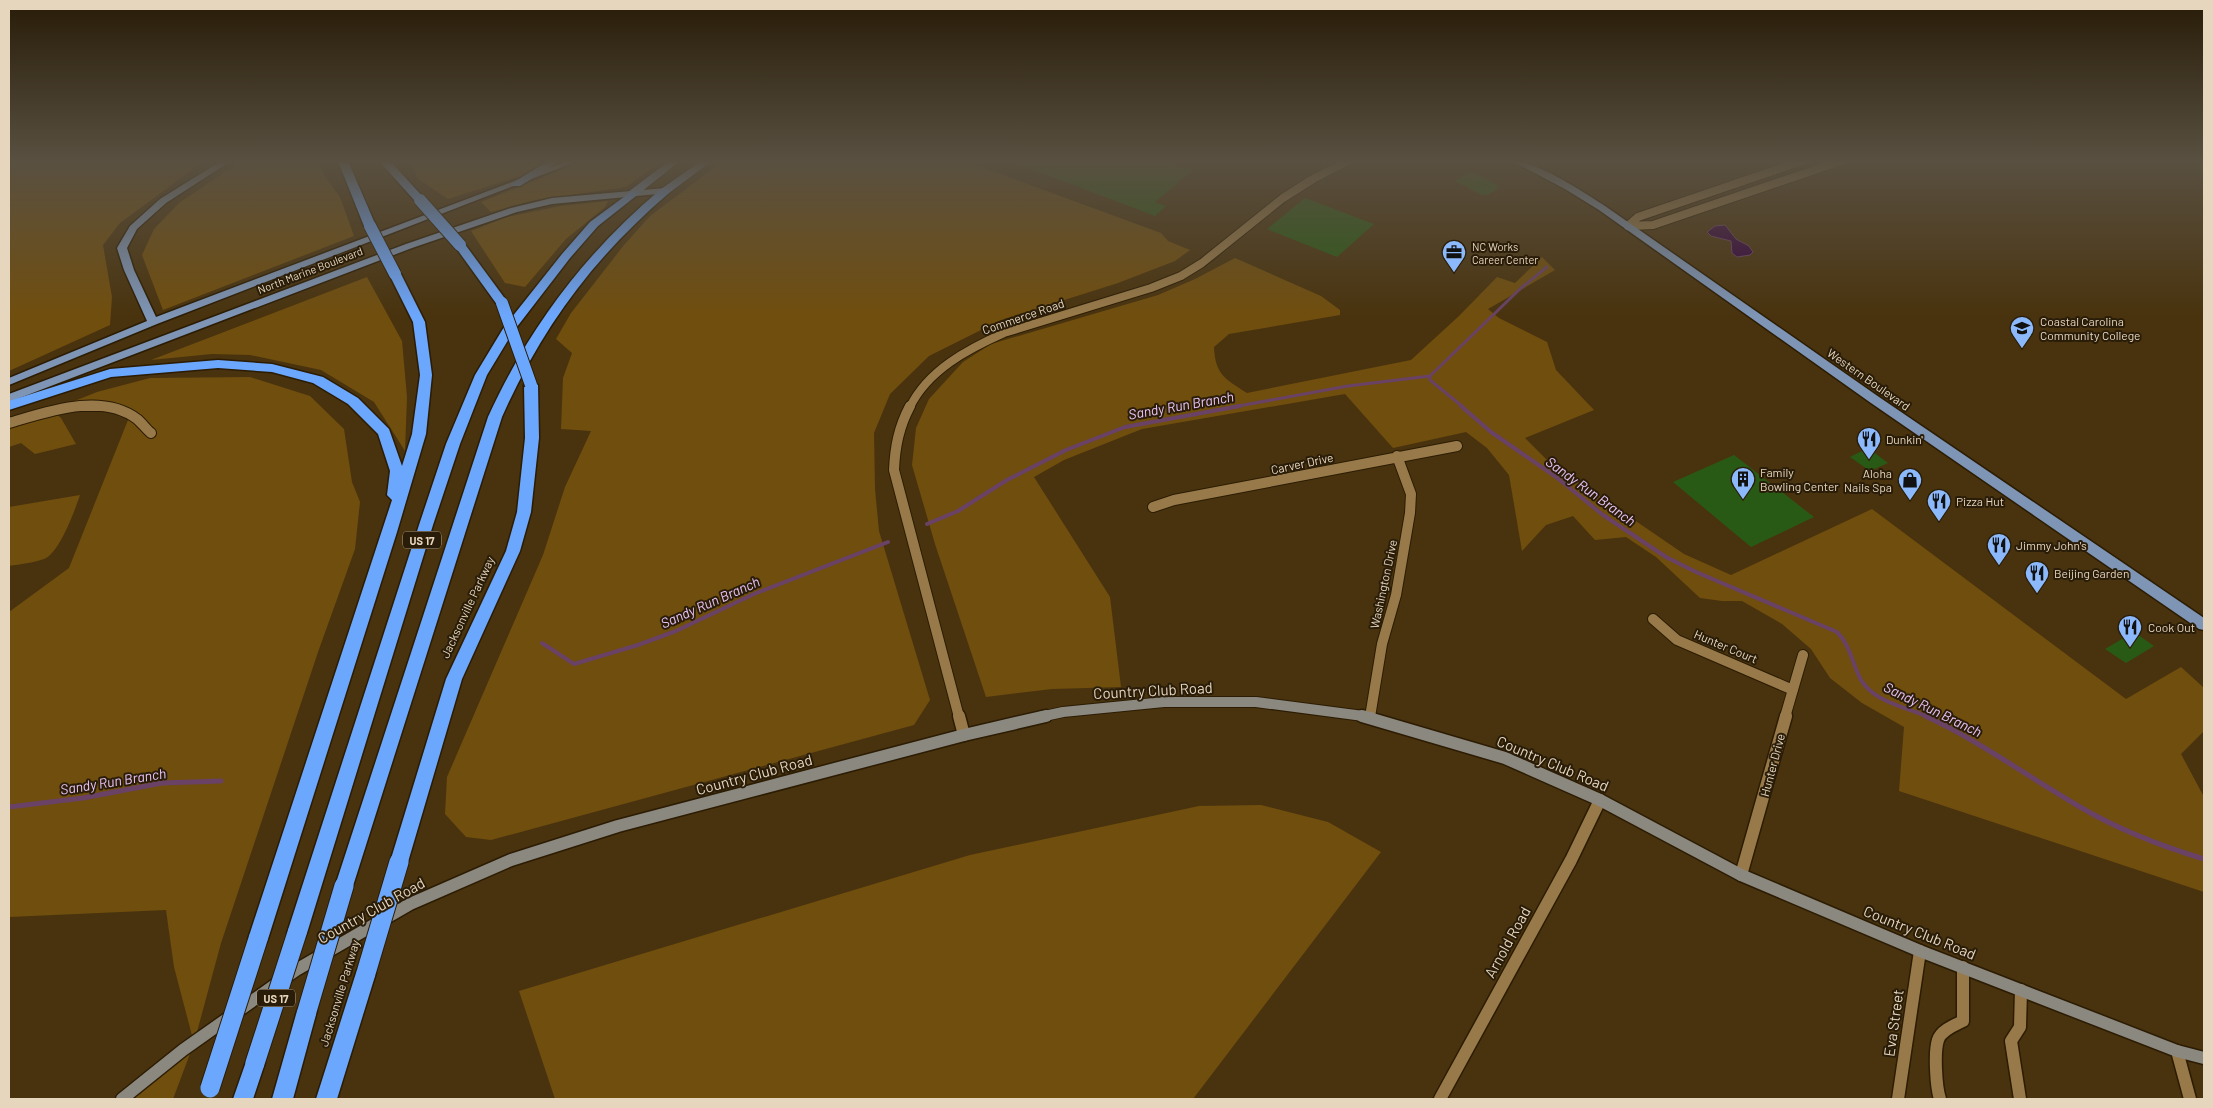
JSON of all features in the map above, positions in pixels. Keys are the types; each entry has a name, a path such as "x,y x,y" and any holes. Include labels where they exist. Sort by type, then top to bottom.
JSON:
{"highway":[{"path":"209,1094 390,532 419,434 426,375 419,322 364,213"},
{"name":"Jacksonville Parkway","path":"326,1099 366,973 454,679 513,550 524,512 532,438 531,385 502,303 460,245 431,213"},
{"name":"US 17","path":"243,1099 435,498 453,444 481,375 508,330 566,256 594,224 608,213"},
{"name":"US 17","path":"282,1099 344,886 495,416 520,364 579,276 615,234 640,213"},
{"path":"9,406 110,373 168,367 218,364 272,368 318,380 353,400 384,432 397,470 390,532"}],"main road":[{"path":"150,213 133,228 122,248 129,270 153,322"},
{"name":"North Marine Boulevard","path":"9,382 153,322 440,213"},
{"name":"North Marine Boulevard","path":"9,398 400,249 506,213"},
{"name":"Western Boulevard","path":"1608,213 1875,400 2204,624"},
{"name":"Country Club Road","path":"122,1099 184,1050 296,970 410,904 503,864 618,826 964,735 1063,712 1164,702 1256,702 1370,717 1505,758 1600,800 1741,875 1920,951 2177,1051 2204,1058"}],"street":[{"name":"Commerce Road","path":"964,735 932,622 894,470 893,456 899,428 913,399 929,380 949,362 984,341 1004,333 1151,288 1181,276 1202,263 1265,213"},
{"path":"1628,226 1638,217 1650,213"},
{"path":"1628,226 1653,225 1689,213"},
{"path":"9,423 52,410 89,405 130,415 145,425 151,433"},
{"name":"Carver Drive","path":"1154,507 1174,500 1457,446"},
{"name":"Washington Drive","path":"1370,717 1382,644 1396,595 1410,513 1411,494 1397,456"},
{"name":"Hunter Court","path":"1653,619 1677,640 1793,690"},
{"name":"Hunter Drive","path":"1741,875 1803,655"},
{"name":"Arnold Road","path":"1440,1099 1571,860 1600,800"},
{"name":"Eva Street","path":"1898,1099 1920,951"},
{"path":"1940,1099 1936,1087 1938,1039 1945,1032 1963,1021 1963,967"},
{"path":"2020,1099 2012,1041 2020,1027 2021,990"},
{"path":"2177,1051 2190,1099"}],"shaded area":[{"path":"9,213 134,213 120,223 103,245 112,297 110,325 9,371"},
{"path":"170,213 346,213 354,236 163,310 142,255 154,229"},
{"path":"528,213 598,213 566,239 525,287 505,283 471,231 507,217"},
{"path":"654,213 1106,213 1161,233 1168,241 1190,250 1175,261 1118,283 1001,320 929,356 890,394 874,433 875,489 879,531 930,700 914,725 491,840 466,837 445,814 447,777 543,555 565,487 591,431 561,429 563,378 572,353 556,339 571,313 624,245"},
{"path":"1725,225 1736,239 1749,246 1753,252 1750,255 1737,257 1732,253 1731,241 1711,236 1707,232 1715,226"},
{"path":"1542,257 1555,270 1488,309 1499,318 1547,342 1556,370 1594,410 1525,438 1548,461 1684,554 1731,575 1872,509 2126,699 2181,667 2204,688 2204,731 2181,754 2204,797 2204,892 1899,791 1904,727 1862,703 1830,678 1811,649 1782,624 1742,601 1700,598 1656,557 1626,537 1595,540 1573,516 1546,525 1522,551 1509,475 1487,448 1466,432 1393,448 1345,394 1142,429 1064,460 1034,477 1110,597 1121,687 1052,689 986,697 935,544 912,465 916,428 929,399 963,362 991,344 1158,295 1195,279 1235,258 1321,296 1340,310 1340,315 1229,334 1214,347 1216,364 1219,370 1233,384 1247,393 1411,360 1459,316 1497,277 1515,283"},
{"path":"367,277 402,341 407,397 405,451 374,402 321,370 250,355 212,354 151,360"},
{"path":"250,377 310,396 344,429 352,482 360,502 355,549 318,652 221,943 194,1043 174,967 166,910 9,917 9,612 69,568 130,415 113,409 53,411 61,418 76,444 35,454 21,443 9,447 9,423 52,410 97,392 150,378"},
{"path":"80,495 61,541 50,555 44,559 9,566 9,507"},
{"path":"1261,805 1328,822 1381,852 1193,1099 555,1099 519,991 970,855 1199,806"},
{"path":"194,1043 173,1099 123,1099"}],"building":[{"path":"1146,213 1159,213 1155,216"},
{"path":"1287,213 1344,213 1374,224 1337,257 1267,229"},
{"name":"Dunkin'","path":"1868,448 1888,463 1870,471 1850,457"},
{"name":"Family Bowling Center","path":"1734,455 1814,517 1751,547 1673,482"},
{"name":"Cook Out","path":"2134,632 2154,646 2126,663 2105,649"}],"waterway":[{"path":"1430,376 1521,288 1547,267"},
{"name":"Sandy Run Branch","path":"1233,407 1348,386 1430,376"},
{"name":"Sandy Run Branch","path":"1430,376 1430,380 1463,407"},
{"name":"Sandy Run Branch","path":"927,524 958,511 1007,480 1066,450 1125,427 1240,406"},
{"name":"Sandy Run Branch","path":"1461,406 1491,432 1556,477 1603,515 1666,557 1696,572 1837,632 1842,637 1861,680 1874,694 1891,703 1928,717"},
{"name":"Sandy Run Branch","path":"542,643 574,664 638,645 676,631 754,594 888,542"},
{"name":"Sandy Run Branch","path":"1925,716 1985,748 2061,796 2110,823 2140,837 2204,859"},
{"name":"Sandy Run Branch","path":"9,807 83,798 162,783 221,781"}],"place":[{"name":"NC Works Career Center","path":"1454,273"},
{"name":"Coastal Carolina Community College","path":"2022,349"},
{"name":"Dunkin'","path":"1869,460"},
{"name":"Family Bowling Center","path":"1743,500"},
{"name":"Aloha Nails Spa","path":"1910,501"},
{"name":"Pizza Hut","path":"1939,522"},
{"name":"Jimmy John's","path":"1999,566"},
{"name":"Beijing Garden","path":"2037,594"},
{"name":"Cook Out","path":"2130,648"}]}
